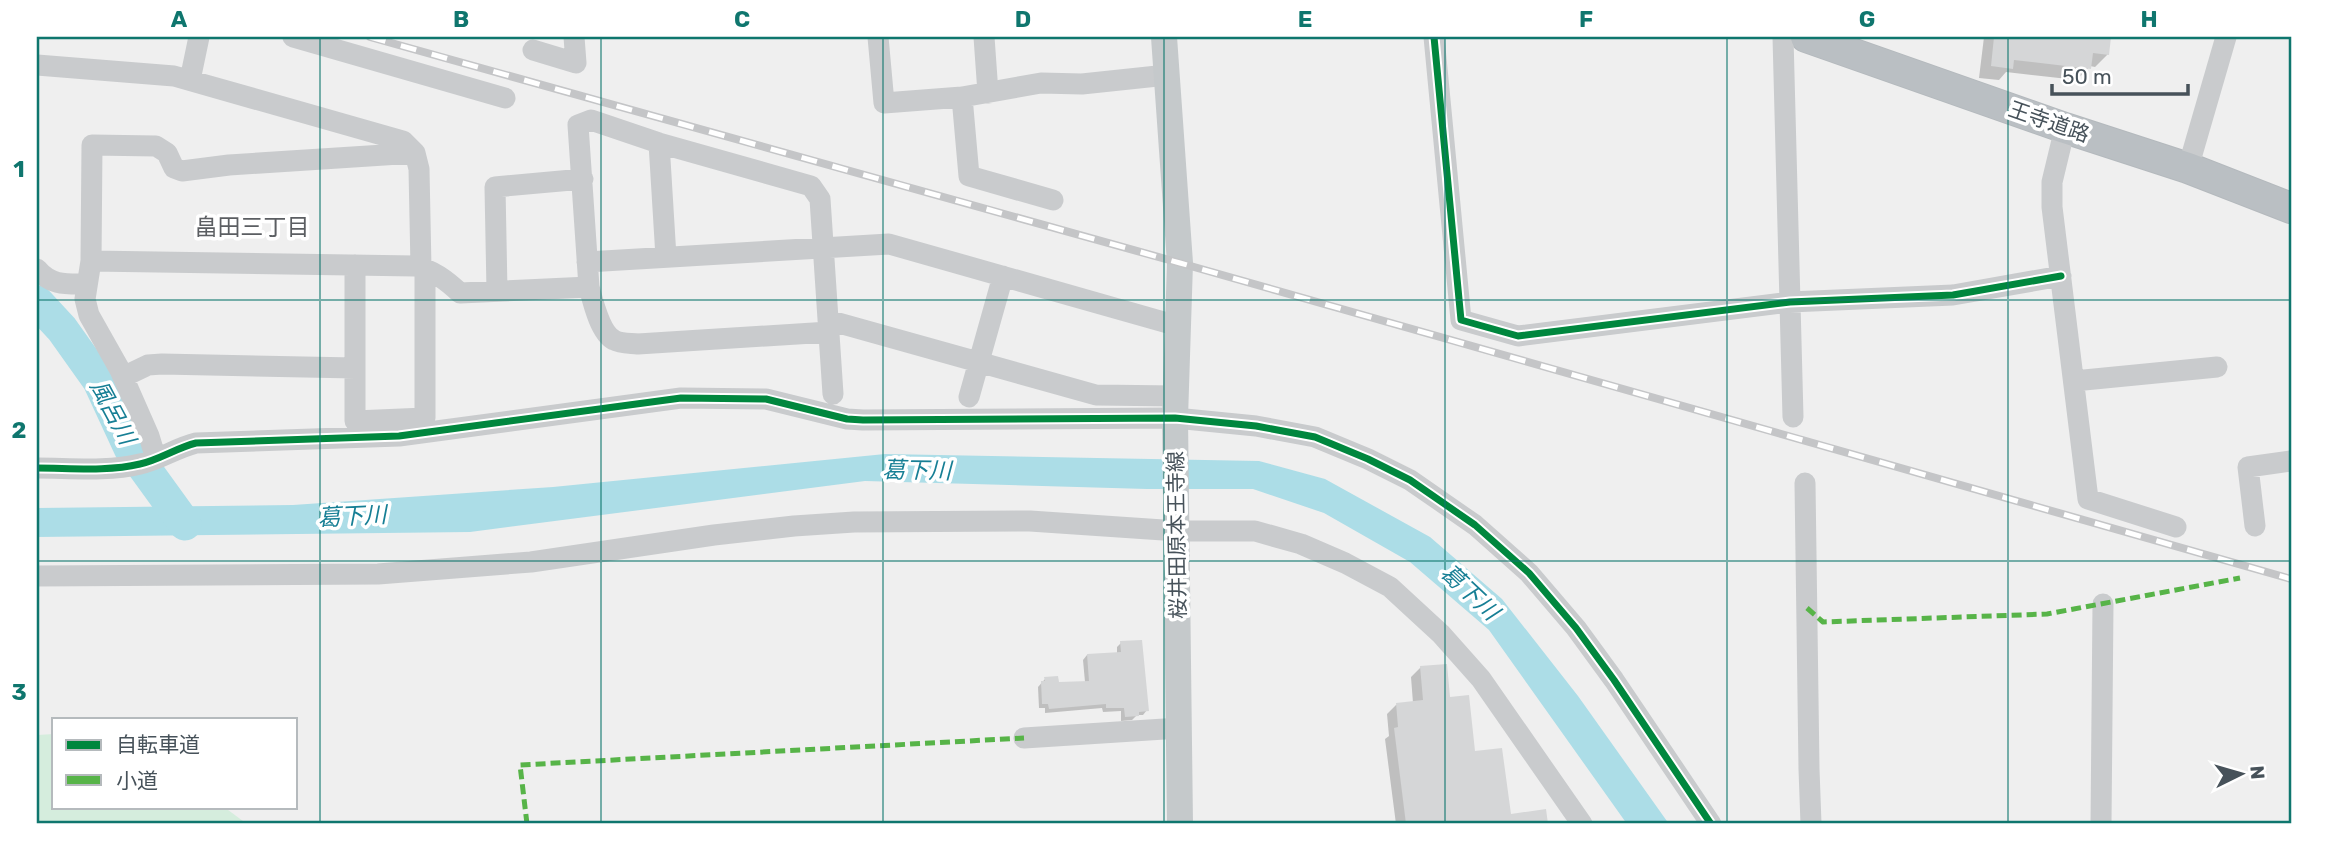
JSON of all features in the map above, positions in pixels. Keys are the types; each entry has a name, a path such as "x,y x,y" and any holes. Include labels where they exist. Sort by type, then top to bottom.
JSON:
{"highway":[{"name":"王寺道路","path":"1806,37 2188,168 2291,208"}],"main road":[{"name":"桜井田原本王寺線","path":"1164,37 1180,262 1176,407 1180,824"}],"street":[{"path":"190,80 199,37"},
{"path":"293,37 505,98"},
{"path":"533,50 576,63 574,37"},
{"path":"878,37 884,103 962,97 1041,83 1082,84 1167,75"},
{"path":"984,37 988,93"},
{"path":"1434,37 1461,320 1518,337 1790,302 1953,295 2061,276"},
{"path":"1783,37 1793,417"},
{"path":"2188,168 2226,37"},
{"path":"37,65 174,76 403,141 415,153 419,169 425,418 355,422 355,265"},
{"path":"962,97 969,176 1053,200"},
{"path":"832,394 828,326 820,199 811,186 659,143 591,120 578,125 589,287 595,309 606,332 614,340 624,343 828,326 979,361 1096,395 1176,407 1315,437 1368,459 1410,480 1475,526 1529,573 1576,628 1614,680 1711,824"},
{"path":"2065,128 2052,182 2052,207 2088,499 2176,527"},
{"path":"659,143 666,257"},
{"path":"156,459 123,377 89,315 85,299 91,261 92,145 156,146 167,153 174,168 182,171 229,164 415,153"},
{"path":"497,291 495,187 583,179"},
{"path":"587,262 888,244 1178,326"},
{"path":"91,261 423,268 446,280 460,293 589,287"},
{"path":"37,269 49,281 87,284"},
{"path":"969,397 1003,276"},
{"path":"123,377 148,365 162,364 355,368"},
{"path":"2074,381 2217,367"},
{"path":"37,468 139,465 196,443 399,436 681,398 765,399 847,419 863,420 1176,407"},
{"path":"2255,526 2248,467 2291,461"},
{"path":"1805,483 1811,824"},
{"path":"37,576 391,574 531,562 714,535 854,522 1030,521 1178,531 1255,531 1301,544 1390,587 1441,634 1481,679 1583,824"},
{"path":"2101,824 2103,604"},
{"path":"1024,738 1180,728"}],"green space":[{"path":"52,734 52,808 225,808 247,824 37,824 37,735"}],"water":[{"name":"葛下川","path":"885,454 1259,461 1325,479 1430,537 1502,599 1578,696 1669,824 1627,824 1489,630 1410,562 1324,513 1253,489 1147,489 865,481 470,532 37,537 37,508 293,505 553,487"}],"building":[{"path":"1994,37 2111,37 2109,55 2093,53 2091,69 2014,60 2013,69 1991,66"},
{"path":"1142,640 1149,711 1139,712 1139,716 1125,717 1124,708 1106,708 1106,704 1049,709 1048,704 1042,704 1041,681 1045,681 1044,677 1058,676 1059,682 1089,681 1087,654 1121,652 1120,641"},
{"path":"1447,664 1450,697 1469,695 1475,751 1502,748 1511,814 1546,809 1548,824 1406,824 1394,728 1398,727 1396,703 1423,700 1420,666"}],"waterway":[{"name":"風呂川","path":"37,302 62,329 99,381 130,448 185,524"}],"railway":[{"path":"370,37 1180,263 2291,579"}],"marked path":[{"path":"1807,608 1823,622 2047,614 2240,578"},
{"path":"527,824 520,765 1024,738"}],"cycle path":[{"path":"1434,37 1461,320 1518,336 1790,302 1953,295 2061,276"},
{"path":"37,468 115,468 147,462 196,443 399,436 681,398 766,399 847,419 863,420 1175,418 1256,426 1315,437 1410,480 1475,525 1529,573 1576,628 1614,680 1711,824"}],"district":[{"name":"畠田三丁目","path":"252,227"}]}
